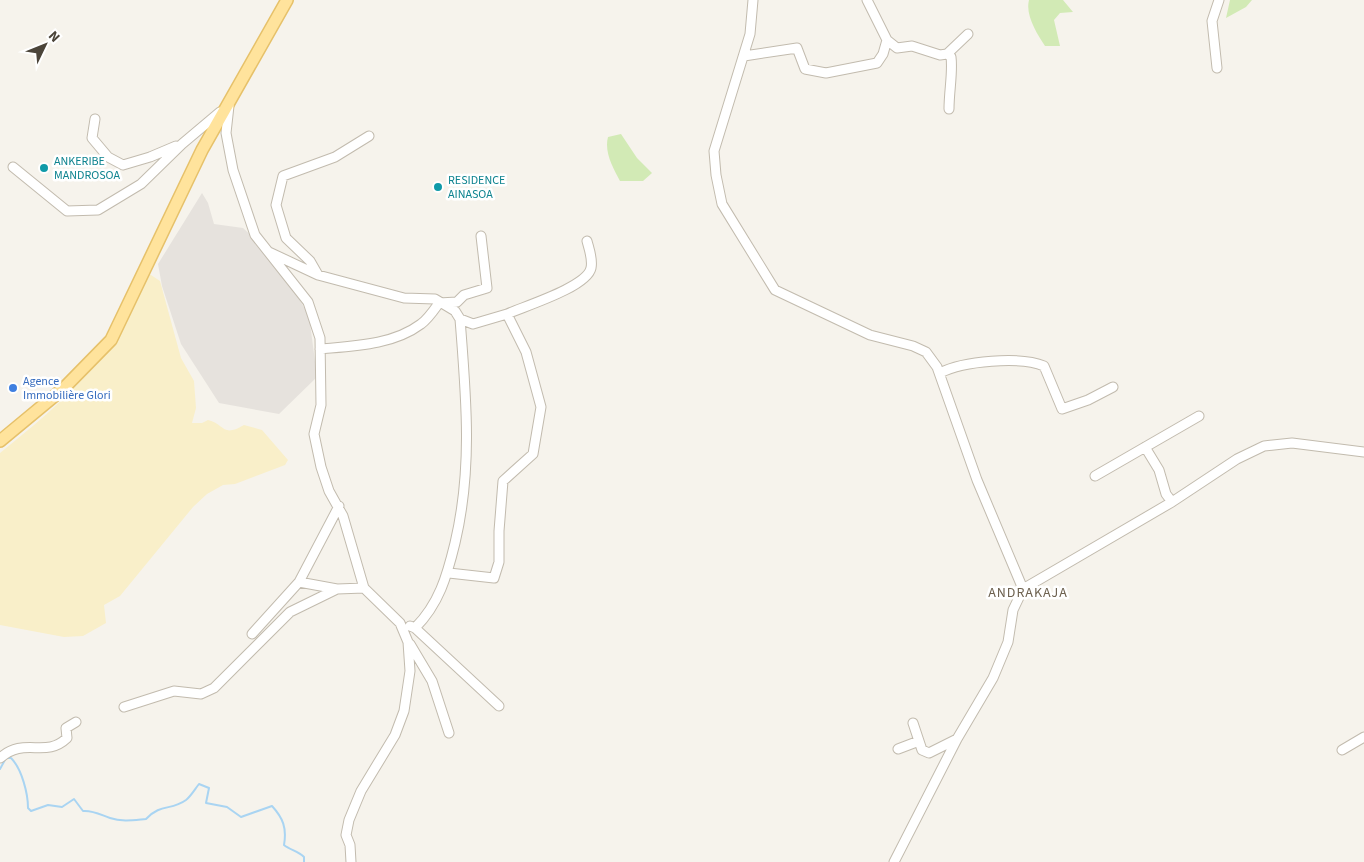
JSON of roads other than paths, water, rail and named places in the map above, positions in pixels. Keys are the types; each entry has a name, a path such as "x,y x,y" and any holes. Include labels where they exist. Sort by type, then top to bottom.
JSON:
{"main road":[{"path":"0,440 64,388 111,340 202,150 287,0"}],"street":[{"path":"753,0 750,34 714,151 716,175 722,204 776,290 870,335 913,346 926,352 940,373 978,480 1023,588"},
{"path":"867,0 887,40 897,48 912,46 940,55 947,54 968,34"},
{"path":"1217,68 1212,21 1219,0"},
{"path":"744,56 797,48 804,69 826,73 877,63 883,54 887,40"},
{"path":"947,54 951,56 952,65 948,87 949,108"},
{"path":"12,167 67,211 86,212 98,210 141,184 182,144 213,120 229,103"},
{"path":"229,103 226,133 233,170 255,235 308,302 320,338 321,405 314,434 315,445 329,491 339,506 364,588 400,623 408,642 432,681 449,734"},
{"path":"95,119 92,138 108,157 123,165 150,157 182,144"},
{"path":"318,275 310,261 286,238 276,204 283,176 335,156 369,136"},
{"path":"320,348 365,346 410,331 423,323 439,303 457,302 464,295 487,288 481,236"},
{"path":"460,319 472,324 507,314 564,290 585,278 591,270 592,261 587,241"},
{"path":"268,251 318,275 404,298 435,299 455,311 460,319 468,420 463,509 449,573 434,607 415,628"},
{"path":"449,573 494,578 500,562 499,531 503,481 533,454 541,407 526,352 507,314"},
{"path":"940,373 950,368 992,362 1034,362 1044,366 1062,409 1088,400 1112,387"},
{"path":"1095,476 1199,416"},
{"path":"894,862 957,739 994,678 1008,642 1013,610 1023,588 1172,502 1237,459 1264,446 1292,443 1364,452"},
{"path":"1145,448 1159,470 1166,494 1172,502"},
{"path":"252,634 299,582 339,506"},
{"path":"299,582 338,589 364,588"},
{"path":"124,707 174,691 201,694 214,688 290,612 338,589"},
{"path":"400,623 415,628 499,706"},
{"path":"350,862 350,845 346,836 349,820 361,791 395,735 404,711 410,671 408,642"},
{"path":"0,758 10,750 18,747 52,748 59,745 67,738 66,728 76,722"},
{"path":"913,723 922,750 929,753 957,739"},
{"path":"1342,750 1364,737"},
{"path":"898,749 919,741"}],"waterway":[{"path":"0,769 6,758 11,758 15,763 24,782 28,808 31,811 48,805 62,807 74,799 83,811 94,812 119,820 146,819 156,811 186,800 199,784 209,788 206,803 227,807 241,817 272,806 283,824 285,833 284,845 302,855 304,862"}],"place":[{"name":"ANKERIBE MANDROSOA","path":"44,168"},
{"name":"RESIDENCE AINASOA","path":"438,187"},
{"name":"Agence Immobilière Glori","path":"13,388"}],"district":[{"name":"ANDRAKAJA","path":"1028,592"}]}
